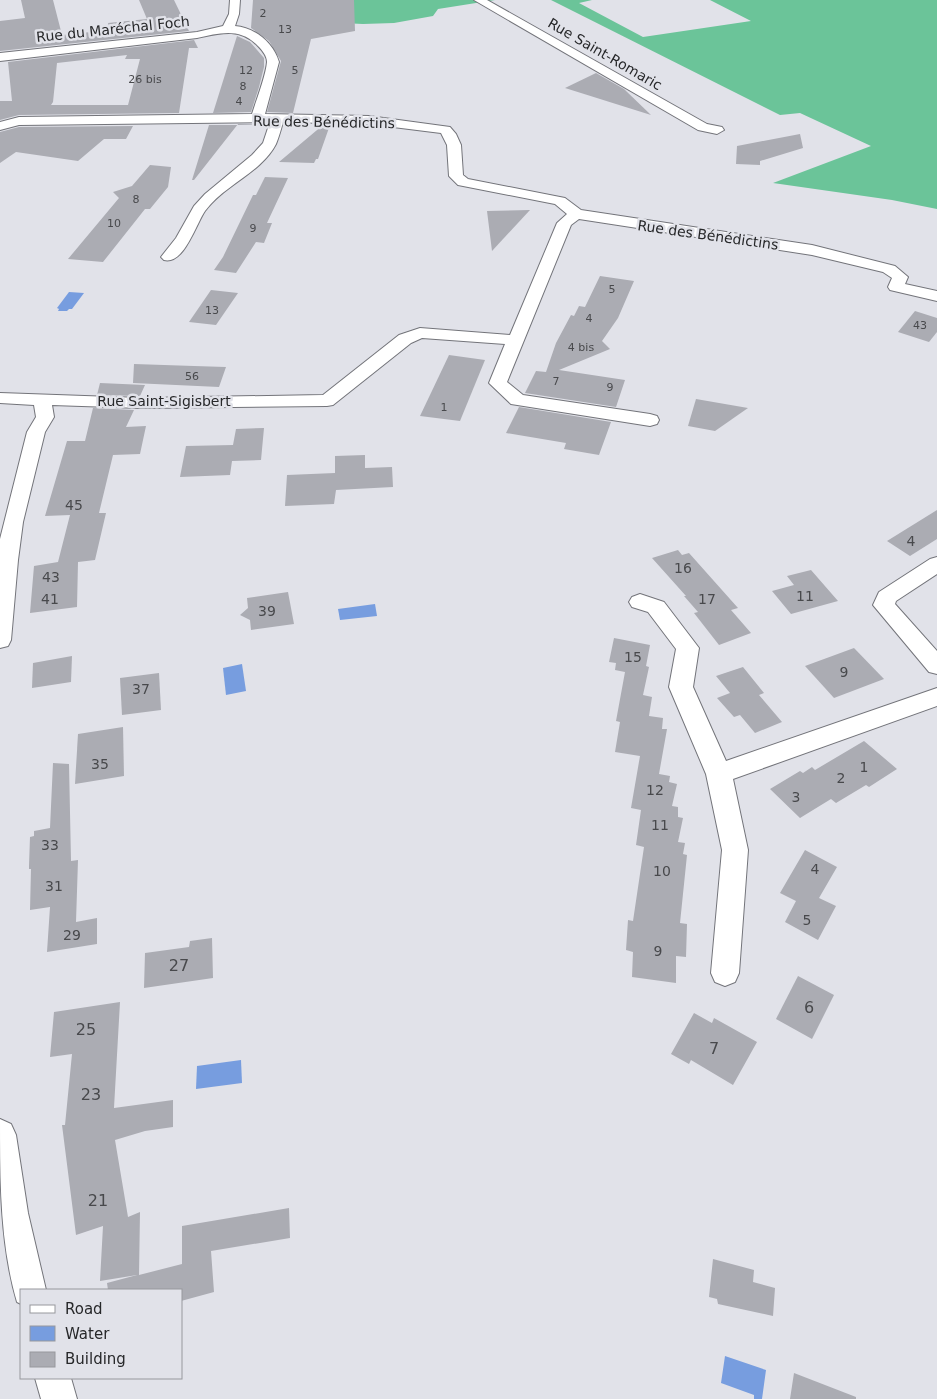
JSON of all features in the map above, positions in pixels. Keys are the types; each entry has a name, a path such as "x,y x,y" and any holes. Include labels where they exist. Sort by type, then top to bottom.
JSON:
{"street":[{"path":"235,0 234,14 228,28 252,33 272,55 273,62 257,119"},
{"name":"Rue Saint-Romaric","path":"479,0 703,127 717,130"},
{"name":"Rue du Maréchal Foch","path":"0,57 197,35 228,28"},
{"path":"170,257 183,239 199,209 222,186 257,158 269,144 278,118"},
{"name":"Rue des Bénédictins","path":"0,126 19,121 278,118 369,120 446,130 452,133 454,138 454,168 456,176 463,182 560,202 576,214 636,225 812,250 849,258 889,269 900,277 896,287 937,296"},
{"path":"576,214 564,223 498,383 517,400 650,420"},
{"name":"Rue Saint-Sigisbert","path":"4,398 141,403 327,401 405,340 420,333 515,340"},
{"path":"4,398 24,411 36,432"},
{"path":"0,640 3,570 36,432 45,417 42,400"},
{"path":"937,564 887,597 884,605 937,666"},
{"path":"640,602 656,607 688,648 681,687 719,774 735,850 724,973"},
{"path":"719,774 937,697"},
{"path":"0,1136 6,1187 7,1236 29,1289"},
{"path":"53,1379 59,1399"}],"green space":[{"path":"295,0 495,0 438,9 433,16 394,23 363,24 299,21"},
{"path":"551,0 592,0 579,3 643,37 751,21 710,0 937,0 937,209 892,200 773,183 871,146 800,113 780,115"}],"water":[{"path":"69,292 84,293 72,309 58,311 59,309 57,308"},
{"path":"375,604 377,616 340,620 338,609"},
{"path":"242,664 246,691 226,695 223,668"},
{"path":"241,1060 242,1083 196,1089 197,1066"},
{"path":"725,1356 766,1370 762,1399 754,1399 754,1395 721,1383"}],"building":[{"path":"21,0 53,0 62,35 110,30 108,23 147,19 139,0 174,0 189,31 0,51 0,21 25,18"},
{"path":"253,0 354,0 355,31 311,39 293,113 267,112 281,61 269,41 251,28"},
{"path":"237,36 250,42 264,58 264,67 259,87 251,112 213,113"},
{"path":"194,40 198,48 189,48 179,113 19,115 0,120 0,101 12,101 8,62","holes":["127,55 125,59 140,59 128,105 51,105 53,102 57,63"]},
{"path":"596,73 624,89 651,115 565,88"},
{"path":"238,124 194,180 192,180 209,125"},
{"path":"323,125 330,125 318,159 314,163 279,162"},
{"path":"133,126 126,139 104,139 78,161 16,152 0,163 0,132 19,127"},
{"path":"800,134 803,148 760,161 760,165 736,164 737,146"},
{"path":"150,165 171,167 168,187 150,209 145,209 103,262 68,259 119,198 113,192 132,186"},
{"path":"265,177 288,178 267,223 272,223 264,243 256,242 236,273 214,270 223,257 253,195 256,195"},
{"path":"530,210 492,251 487,211"},
{"path":"600,276 634,281 618,318 602,341 610,349 559,370 625,380 616,407 525,393 536,371 546,372 556,343 571,315 574,316 579,306 585,307"},
{"path":"211,290 238,293 216,325 189,322"},
{"path":"915,311 937,318 937,332 929,342 898,332"},
{"path":"449,355 485,360 460,421 420,416"},
{"path":"134,364 226,367 219,387 133,383"},
{"path":"100,383 145,385 140,396 97,395"},
{"path":"696,399 748,408 715,431 688,426"},
{"path":"519,407 611,422 599,455 564,449 566,443 506,433"},
{"path":"93,408 134,410 126,427 146,426 140,454 113,455 99,513 106,513 95,560 78,562 77,607 30,613 34,566 58,562 70,515 45,516 67,441 85,441"},
{"path":"264,428 261,460 232,461 230,475 180,477 186,446 233,445 236,429"},
{"path":"365,455 365,468 392,467 393,487 336,490 334,504 285,506 287,475 335,473 335,456"},
{"path":"937,510 937,539 910,556 887,541"},
{"path":"678,550 682,555 689,553 738,608 731,610 751,633 719,645 694,613 698,612 684,596 686,596 652,558"},
{"path":"811,570 838,601 791,614 772,591 794,585 787,576"},
{"path":"288,592 294,624 251,630 250,620 240,615 248,608 247,598"},
{"path":"614,638 650,645 646,666 649,667 643,695 652,697 649,716 663,718 662,729 667,729 659,774 670,776 669,782 677,784 672,806 678,807 678,817 683,818 678,842 685,843 683,854 687,855 680,923 687,924 686,957 676,956 676,983 632,977 633,952 626,950 628,920 633,921 644,847 636,845 641,810 631,808 640,756 615,752 620,722 616,721 625,672 615,670 616,663 609,662"},
{"path":"854,648 884,679 834,698 805,666"},
{"path":"72,656 71,682 32,688 33,663"},
{"path":"743,667 764,693 759,695 782,722 755,733 740,715 734,717 717,698 730,693 716,676"},
{"path":"159,673 161,710 122,715 120,678"},
{"path":"123,727 124,776 75,784 78,734"},
{"path":"864,741 897,769 869,787 866,785 836,803 831,799 800,818 770,789 800,771 803,773 812,767 815,770"},
{"path":"53,763 69,764 71,861 78,860 76,922 97,918 97,944 47,952 50,907 30,910 31,869 29,869 29,866 30,837 34,836 34,831 50,828"},
{"path":"805,850 837,867 819,898 836,906 818,940 785,922 796,901 780,893"},
{"path":"212,938 213,978 144,988 145,953 189,947 190,941"},
{"path":"798,976 834,995 812,1039 776,1019"},
{"path":"120,1002 114,1108 173,1100 173,1127 145,1131 115,1140 128,1217 140,1212 139,1275 182,1264 182,1226 289,1208 290,1238 211,1251 214,1292 182,1301 182,1289 108,1289 107,1283 137,1275 100,1281 103,1226 76,1235 62,1125 65,1125 72,1054 50,1057 54,1012"},
{"path":"694,1013 712,1023 714,1018 757,1042 733,1085 691,1060 689,1064 671,1054"},
{"path":"713,1259 754,1270 753,1282 775,1288 773,1316 718,1304 717,1299 709,1297"},
{"path":"794,1373 856,1397 856,1399 790,1399"}]}
